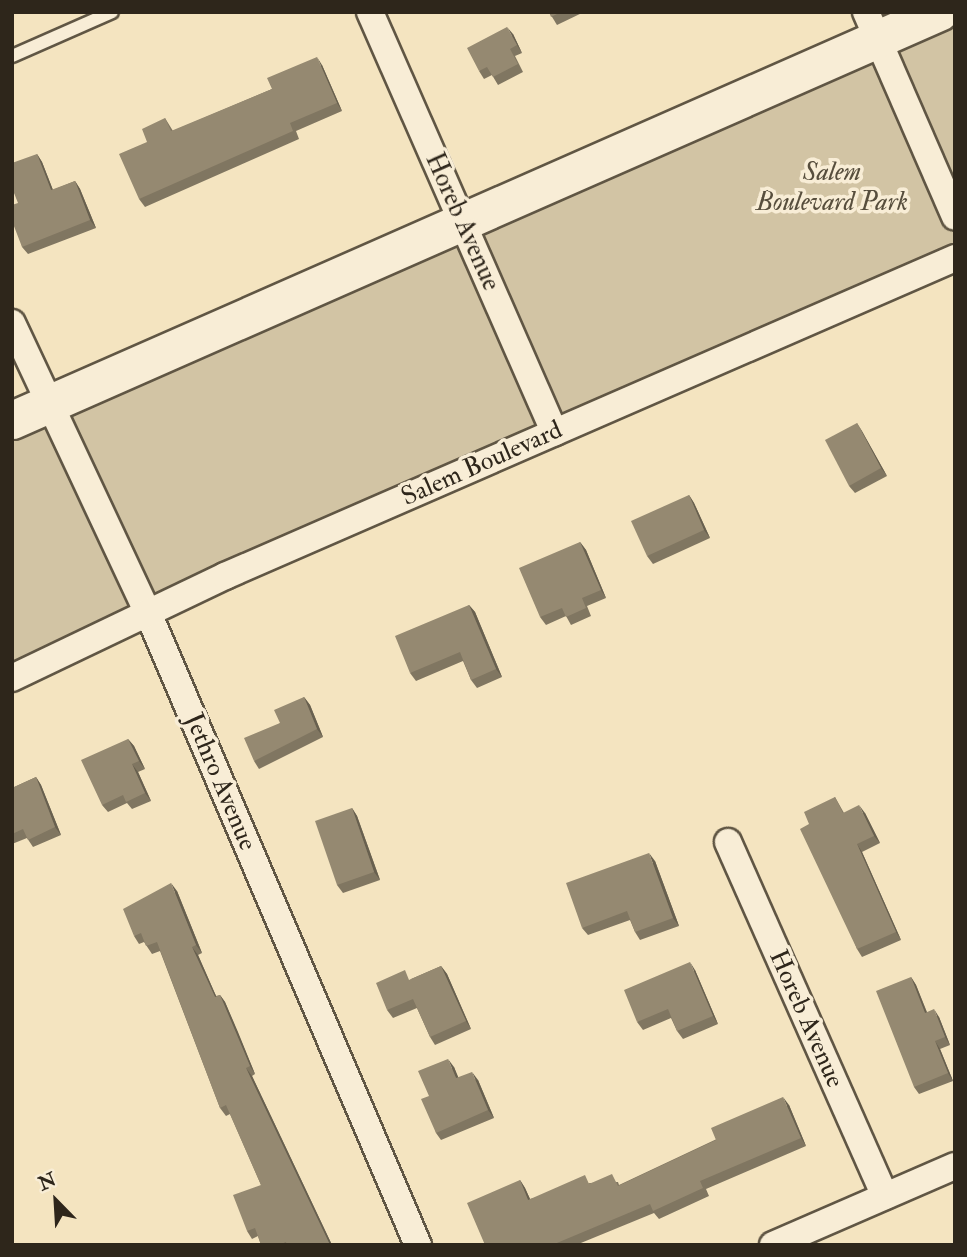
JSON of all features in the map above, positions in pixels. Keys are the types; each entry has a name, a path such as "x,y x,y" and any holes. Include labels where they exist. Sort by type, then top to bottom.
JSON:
{"street":[{"name":"Horeb Avenue","path":"370,12 554,432"},
{"path":"12,420 462,223 872,26 939,12"},
{"path":"872,26 955,217"},
{"name":"Salem Boulevard","path":"12,678 149,615 225,576 955,258"},
{"name":"Jethro Avenue","path":"12,323 149,615 418,1245"},
{"name":"Horeb Avenue","path":"728,842 885,1196"},
{"path":"774,1245 955,1166"}],"lane":[{"path":"12,56 112,12"}],"green space":[{"name":"Salem Boulevard Park","path":"955,12 955,262 12,678 12,421"}],"building":[{"path":"507,27 517,45 510,49 518,64 493,77 487,67 479,71 467,48"},
{"path":"317,57 337,103 290,123 293,131 139,199 119,154 147,142 142,129 165,118 171,131 272,89 267,78"},
{"path":"37,154 51,190 75,181 90,220 22,247 12,221 12,205 18,203 12,188 12,163"},
{"path":"857,423 881,468 849,486 825,440"},
{"path":"689,495 704,530 647,556 631,521"},
{"path":"580,542 601,590 582,598 586,608 566,617 562,608 540,617 519,568"},
{"path":"469,605 496,669 471,680 460,652 410,673 395,636"},
{"path":"304,697 317,729 254,761 244,738 280,723 274,710"},
{"path":"128,739 139,761 132,764 145,793 126,802 123,795 102,805 81,760"},
{"path":"36,777 55,827 28,840 23,829 12,834 12,788"},
{"path":"835,797 843,813 859,805 874,836 857,844 896,932 857,949 800,829 809,824 804,812"},
{"path":"352,808 374,872 337,885 315,821"},
{"path":"649,853 673,918 635,932 627,911 582,928 566,883"},
{"path":"171,883 196,945 192,947 215,997 220,995 250,1066 246,1068 330,1245 287,1245 286,1242 261,1245 255,1228 247,1231 233,1195 261,1185 226,1105 220,1108 157,942 146,946 141,933 134,936 123,909"},
{"path":"690,962 713,1016 677,1031 668,1009 637,1022 624,990"},
{"path":"441,966 466,1021 430,1037 413,999 387,1010 376,983 405,970 409,980"},
{"path":"911,977 925,1013 934,1009 945,1037 935,1041 948,1073 914,1087 876,991"},
{"path":"448,1059 456,1078 472,1072 488,1110 436,1133 421,1099 429,1096 418,1071"},
{"path":"783,1097 801,1138 700,1181 703,1188 653,1211 650,1204 552,1245 485,1245 467,1203 520,1180 528,1200 585,1175 589,1184 612,1174 618,1186 716,1140 711,1128"}]}
